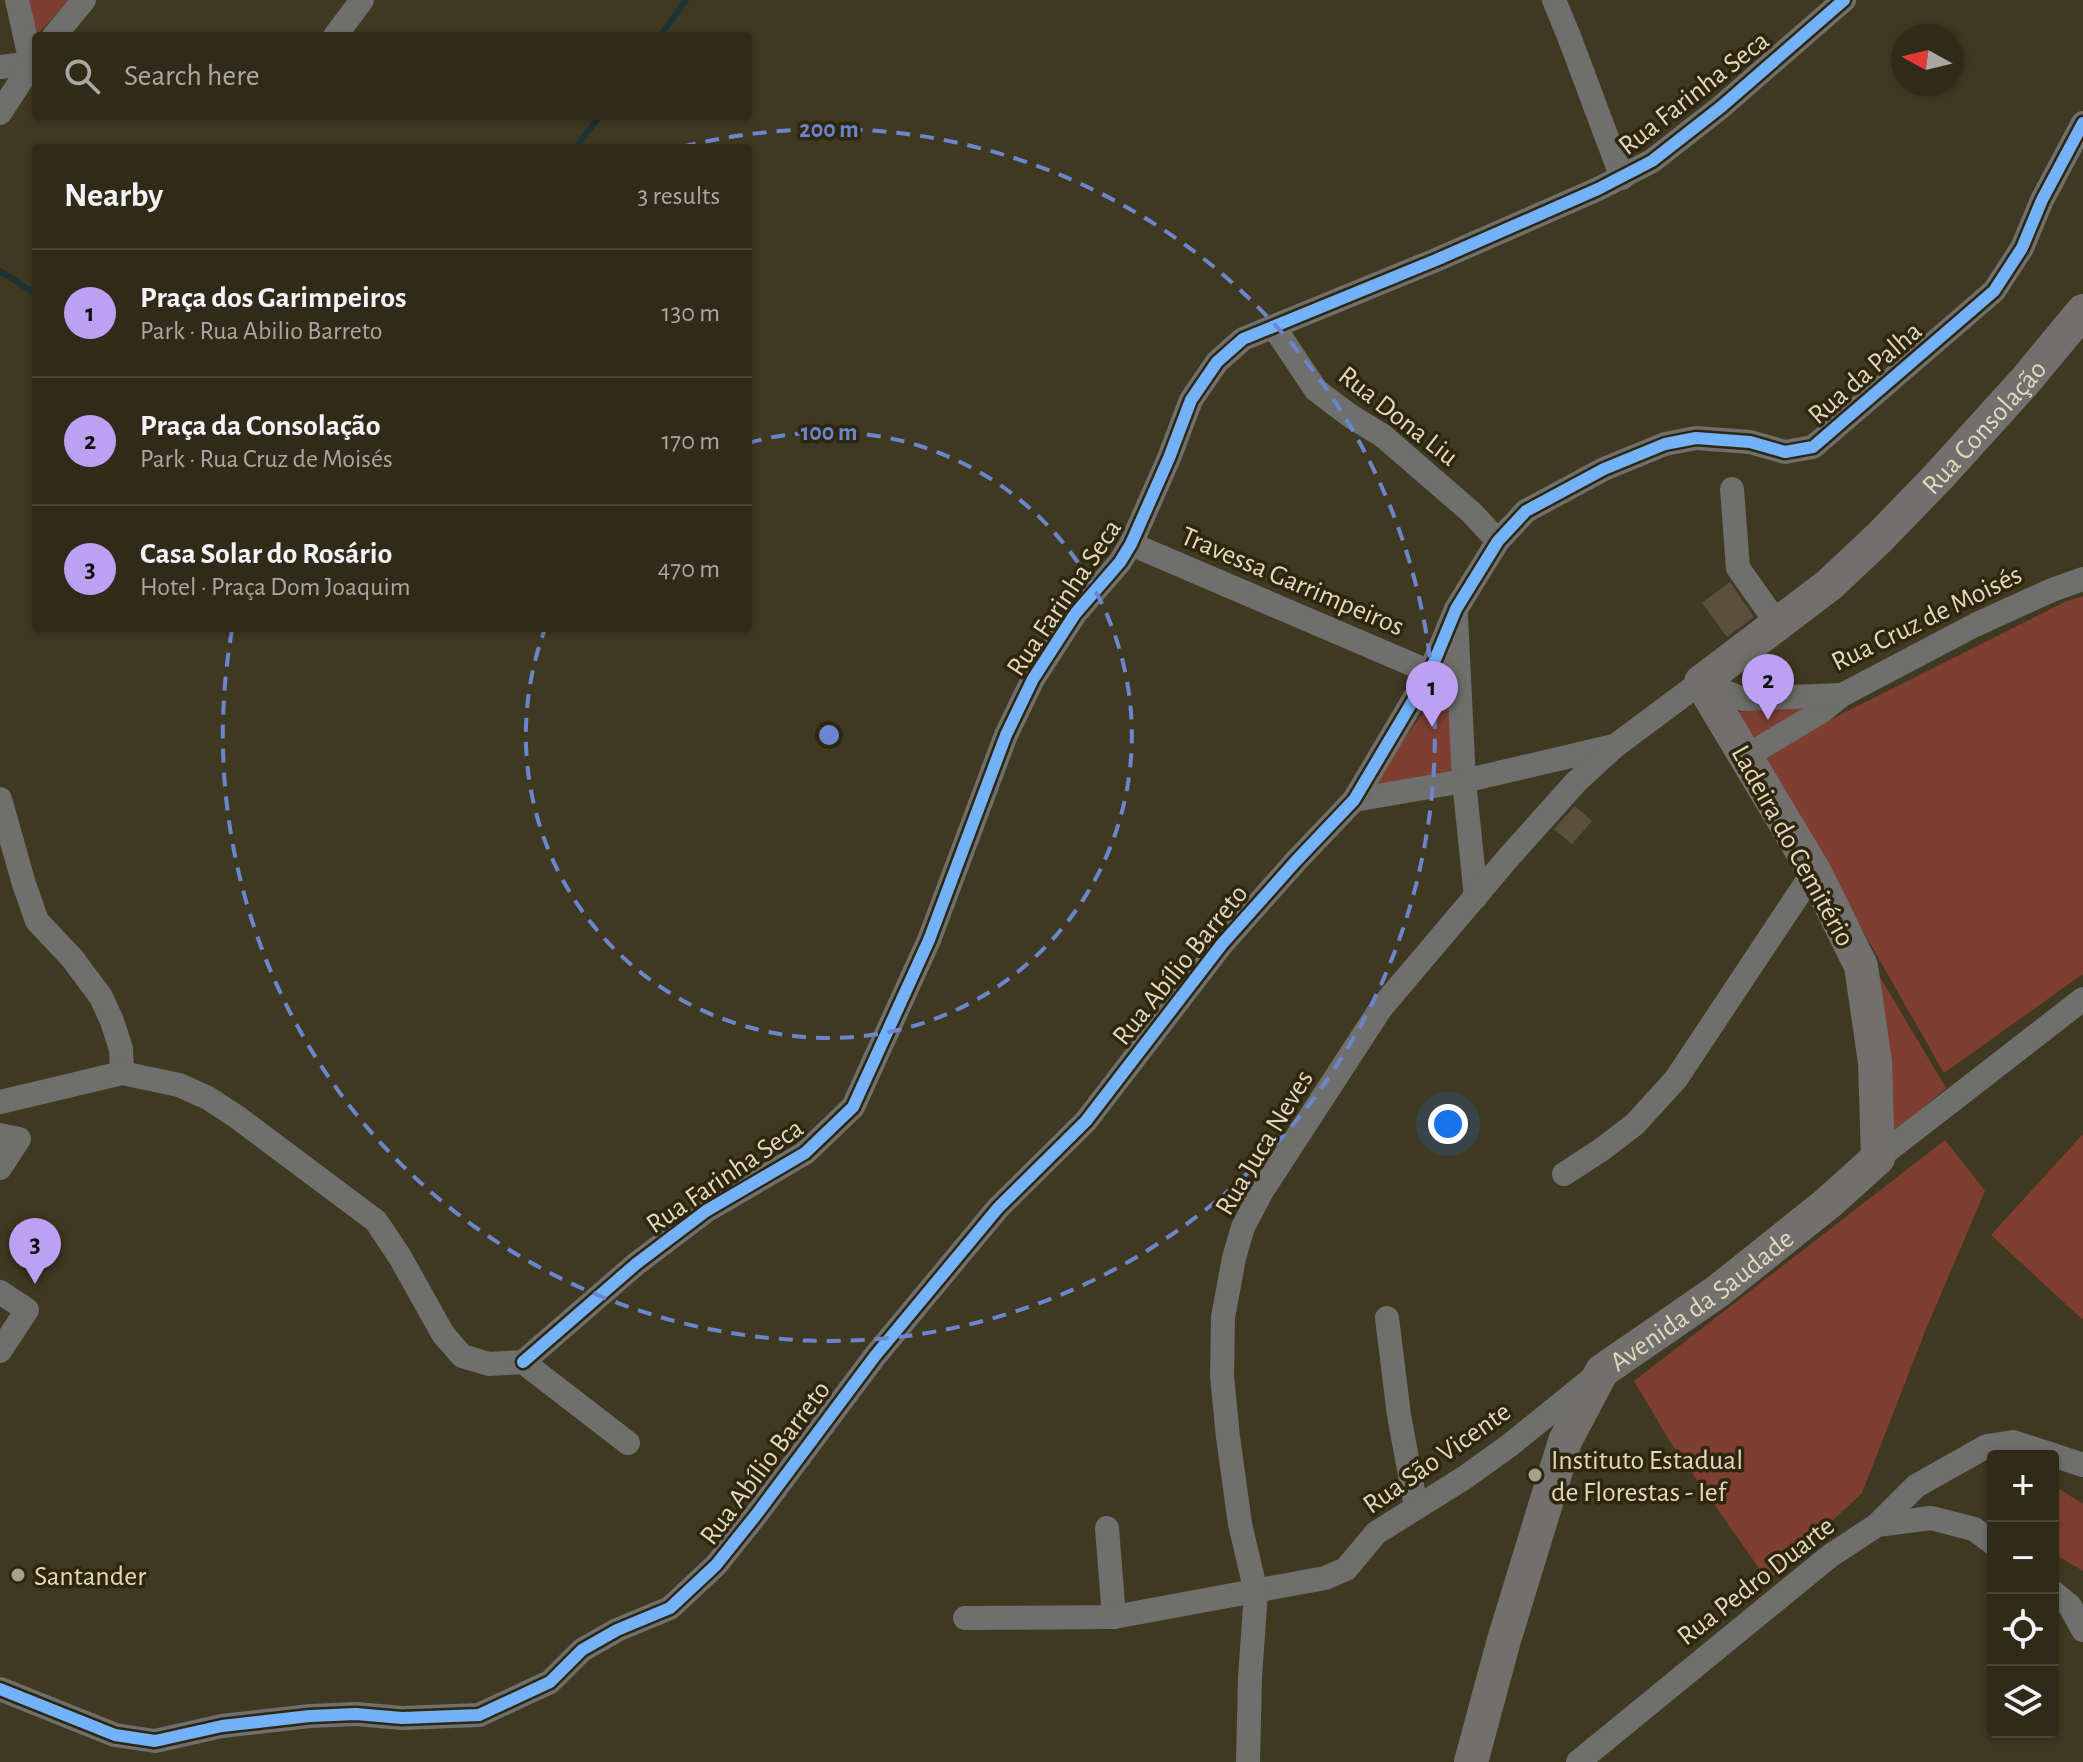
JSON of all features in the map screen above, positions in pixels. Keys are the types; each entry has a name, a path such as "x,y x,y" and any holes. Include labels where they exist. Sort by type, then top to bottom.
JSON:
{"street":[{"path":"17,0 32,53"},
{"path":"57,32 84,0"},
{"path":"338,32 362,0"},
{"path":"1554,0 1622,178"},
{"name":"Rua Farinha Seca","path":"523,1362 636,1264 706,1211 805,1153 853,1107 929,940 1006,735 1033,679 1075,614 1120,562 1131,544 1191,400 1217,362 1243,339 1436,260 1622,178 1652,161 1721,107 1844,0"},
{"path":"0,67 32,60"},
{"path":"0,113 32,63"},
{"name":"Rua da Palha","path":"1430,672 1456,609 1498,541 1526,511 1604,469 1665,444 1696,438 1750,442 1785,452 1813,447 1994,291 2022,248 2042,200 2083,123"},
{"name":"Rua Consolação","path":"1701,682 1829,585 1880,537 2026,380 2083,311"},
{"name":"Rua Dona Liu","path":"1274,327 1316,390 1383,436 1471,512 1498,541"},
{"path":"1732,489 1738,568 1777,623"},
{"name":"Travessa Garrimpeiros","path":"1131,544 1430,672"},
{"name":"Rua Cruz de Moisés","path":"1701,682 1743,699 1842,695 1975,625 2083,579"},
{"path":"1456,609 1464,781 1476,897"},
{"name":"Rua Abílio Barreto","path":"0,1689 105,1732 155,1741 222,1726 310,1716 356,1714 402,1718 479,1715 550,1682 582,1650 617,1630 670,1608 716,1565 875,1356 998,1208 1086,1121 1222,944 1354,800 1430,672"},
{"name":"Rua Juca Neves","path":"1248,1762 1256,1592 1238,1511 1222,1376 1223,1317 1243,1227 1262,1191 1381,1008 1576,782 1615,746 1701,682"},
{"name":"Ladeira do Cemitério","path":"1701,682 1814,871 1861,966 1875,1062 1878,1158"},
{"path":"1745,757 1822,711 1842,695"},
{"path":"1354,800 1464,781 1615,746"},
{"path":"0,799 37,921 72,958 101,997 121,1049 122,1073"},
{"path":"1564,1174 1635,1124 1676,1079 1814,871"},
{"name":"Avenida da Saudade","path":"1471,1762 1504,1640 1565,1441 1602,1371 1718,1291 1828,1203 1878,1158 2083,999"},
{"path":"0,1102 122,1073 179,1085 208,1098 376,1221 443,1334 462,1356 489,1364 523,1362 628,1443"},
{"path":"0,1168 10,1137"},
{"path":"0,1292 27,1310 0,1351"},
{"path":"1387,1318 1399,1415 1416,1507"},
{"name":"Rua São Vicente","path":"965,1618 1114,1617 1325,1578 1346,1569 1376,1533 1464,1478 1602,1371"},
{"path":"1877,1525 1916,1486 1987,1446 2013,1442 2083,1465"},
{"name":"Rua Pedro Duarte","path":"1578,1762 1830,1556 1877,1525 1931,1518 1974,1529 1987,1539"},
{"path":"1107,1528 1114,1617"},
{"path":"2055,1594 2070,1606 2083,1630"}],"shaded area":[{"path":"27,0 69,0 40,32 35,32"},
{"path":"2083,596 2083,974 1944,1073 1762,754 2065,602"},
{"path":"1447,679 1454,774 1369,789"},
{"path":"1820,703 1756,739 1742,723 1739,712"},
{"path":"1880,977 1946,1088 1891,1135 1891,1134"},
{"path":"2083,1134 2083,1320 1991,1235"},
{"path":"1945,1140 1985,1191 1926,1329 1862,1493 1768,1581 1669,1440 1634,1381"},
{"path":"2059,1489 2083,1504 2083,1571 2059,1557"}],"building":[{"path":"1730,582 1754,617 1727,637 1702,603"},
{"path":"1575,806 1592,821 1572,844 1554,829"}],"waterway":[{"path":"663,32 686,0"},
{"path":"578,144 597,120"},
{"path":"0,271 32,291"}],"cycle path":[{"path":"523,1362 636,1264 706,1211 805,1153 853,1107 929,940 1006,735 1033,679 1075,614 1120,562 1131,544 1191,400 1217,362 1243,339 1436,260 1598,189 1652,161 1721,107 1844,0"},
{"path":"0,1689 115,1735 155,1741 222,1726 310,1716 356,1714 402,1718 479,1715 550,1682 582,1650 617,1630 670,1608 716,1565 875,1356 998,1208 1086,1121 1222,944 1354,800 1430,672 1456,609 1498,541 1526,511 1604,469 1665,444 1696,438 1750,442 1785,452 1813,447 1994,291 2022,248 2042,200 2083,123"}],"place":[{"name":"Praça da Consolação","path":"1768,720"},
{"name":"Praça dos Garimpeiros","path":"1432,727"},
{"name":"Casa Solar do Rosário","path":"35,1284"},
{"name":"Instituto Estadual de Florestas - Ief","path":"1535,1475"},
{"name":"Santander","path":"18,1575"}]}
